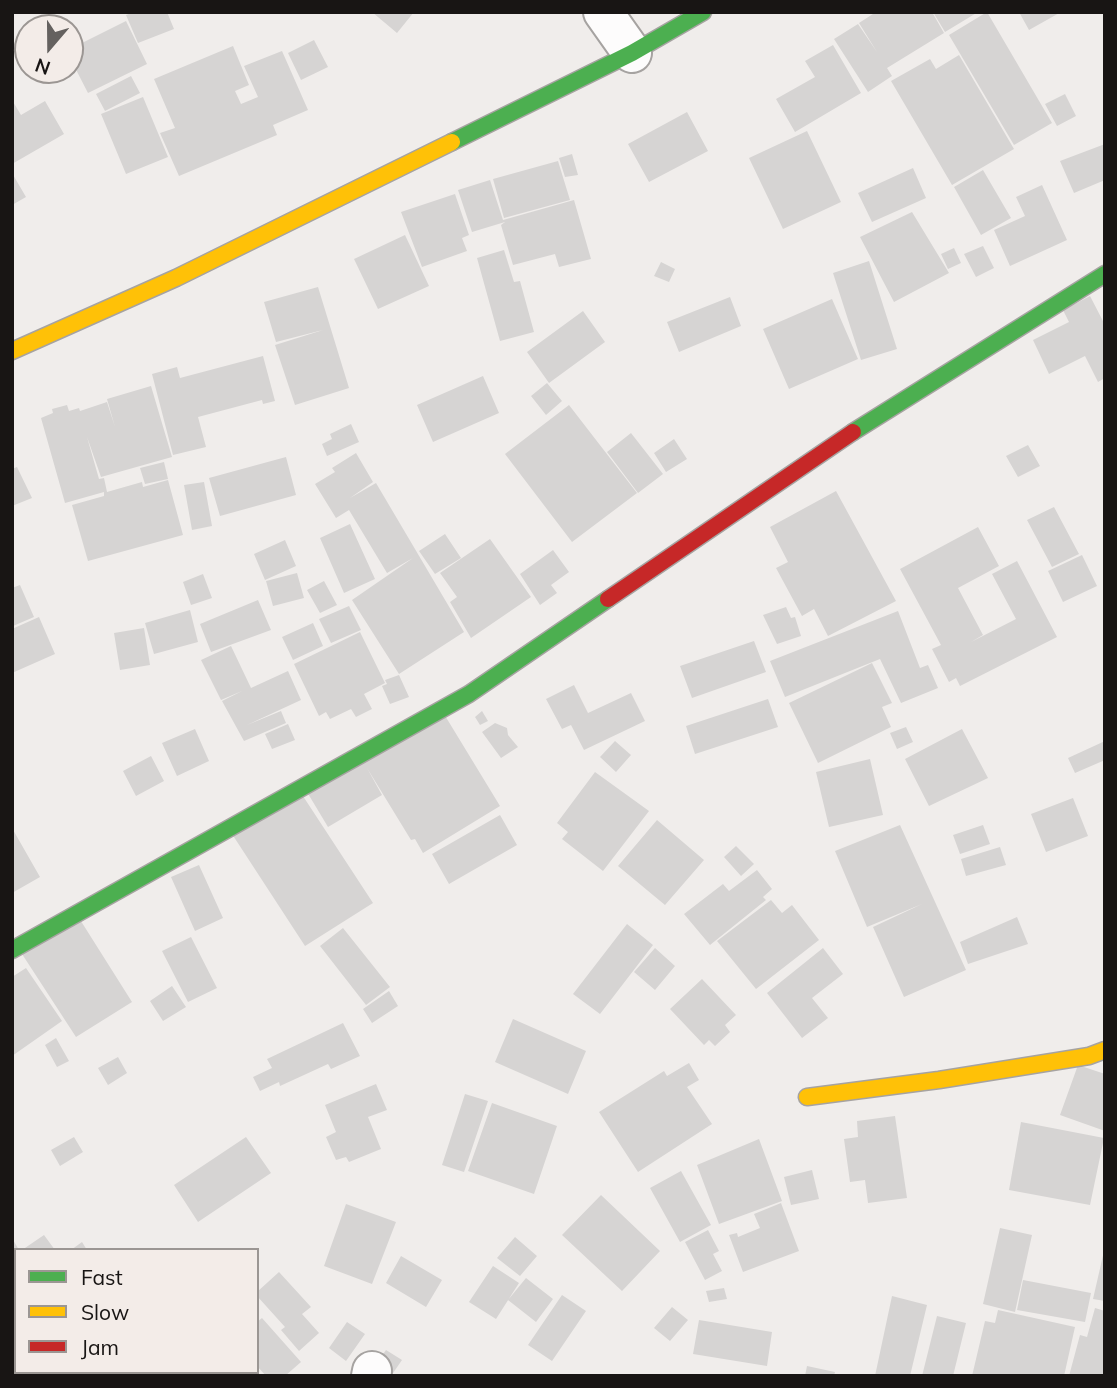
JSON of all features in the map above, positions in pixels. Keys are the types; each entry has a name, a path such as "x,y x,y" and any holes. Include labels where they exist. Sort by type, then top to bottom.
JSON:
{"street":[{"path":"603,12 632,53"},
{"path":"12,351 176,278 632,53 703,12"},
{"path":"12,950 469,694 859,428 1105,274"},
{"path":"807,1097 939,1080 1089,1056 1105,1050"}],"building":[{"path":"134,12 167,12 174,29 138,43 126,15"},
{"path":"372,12 414,12 397,33"},
{"path":"876,12 932,12 944,33 887,68 892,76 868,92 834,39 858,24 877,52 859,23"},
{"path":"933,12 978,12 945,32"},
{"path":"987,12 1052,123 1014,145 949,35"},
{"path":"1019,12 1061,12 1029,30"},
{"path":"126,21 147,64 88,93 83,84 84,42"},
{"path":"314,40 328,67 301,80 288,53"},
{"path":"833,45 861,93 795,132 776,99 815,77 805,61"},
{"path":"233,46 249,85 235,91 241,104 258,97 244,66 282,51 308,110 273,125 277,135 179,176 160,133 175,128 154,79"},
{"path":"959,55 1014,149 952,185 891,81 930,59 936,69"},
{"path":"131,76 140,93 105,111 96,94"},
{"path":"1065,94 1076,116 1057,126 1045,104"},
{"path":"143,97 168,157 126,174 101,114"},
{"path":"12,100 21,115 45,101 64,134 12,164"},
{"path":"687,112 708,151 649,182 628,144"},
{"path":"807,131 841,202 783,229 749,158"},
{"path":"1105,144 1105,180 1074,193 1060,161"},
{"path":"572,154 578,175 565,177 559,158"},
{"path":"558,161 570,200 504,218 493,179"},
{"path":"913,168 926,198 872,222 858,193"},
{"path":"983,170 1011,218 981,235 954,187"},
{"path":"12,173 26,197 12,205"},
{"path":"490,180 503,220 574,200 591,259 559,267 555,254 513,265 501,225 505,222 472,232 458,190"},
{"path":"1042,185 1067,240 1010,266 994,230 1025,216 1016,197"},
{"path":"455,194 469,235 462,238 467,251 422,267 401,212"},
{"path":"912,212 949,273 894,302 860,237"},
{"path":"405,235 429,286 378,309 354,259"},
{"path":"983,246 994,268 976,277 964,254"},
{"path":"954,248 961,263 948,269 941,254"},
{"path":"504,250 514,282 520,281 534,332 500,341 477,258"},
{"path":"869,261 897,349 861,360 833,273"},
{"path":"661,262 675,269 669,282 654,276"},
{"path":"318,287 349,388 295,405 275,345 323,330 276,342 264,302"},
{"path":"1090,296 1105,325 1105,378 1098,382 1085,356 1049,374 1033,340 1069,322 1063,310"},
{"path":"730,297 741,326 679,352 667,322"},
{"path":"832,299 858,359 789,389 763,329"},
{"path":"583,311 605,342 549,383 527,352"},
{"path":"263,356 275,401 263,404 262,400 198,417 206,447 173,455 152,374 177,367 180,378"},
{"path":"483,376 499,413 433,442 417,405"},
{"path":"547,383 562,401 546,415 531,396"},
{"path":"151,386 172,457 101,477 87,437 99,479 104,478 107,492 142,482 143,487 168,480 183,535 88,561 72,505 104,496 104,492 65,503 41,418 53,413 52,409 67,405 69,411 79,408 80,411 107,402 115,427 107,399"},
{"path":"569,405 637,493 572,542 505,454"},
{"path":"351,424 359,442 327,456 322,444 332,439 330,434"},
{"path":"631,433 663,474 638,493 607,452"},
{"path":"674,439 687,459 666,472 654,453"},
{"path":"1028,445 1040,466 1018,477 1006,456"},
{"path":"356,453 373,482 350,498 376,483 464,632 399,674 352,600 413,558 387,573 349,510 336,518 315,484 335,472 332,468"},
{"path":"286,457 296,495 220,516 209,478"},
{"path":"164,462 168,479 145,484 140,468"},
{"path":"17,467 32,498 12,506 12,469"},
{"path":"204,482 212,526 192,530 184,485"},
{"path":"836,491 896,601 828,636 814,609 802,616 776,568 788,562 770,527"},
{"path":"1054,507 1079,554 1052,567 1027,520"},
{"path":"350,524 375,579 344,593 320,538"},
{"path":"978,527 999,566 958,588 983,635 971,642 1016,619 992,574 1017,561 1057,637 960,686 956,678 949,682 932,649 941,645 900,569"},
{"path":"445,534 461,558 435,574 419,551"},
{"path":"490,539 531,597 471,638 450,602 457,597 440,573"},
{"path":"285,540 296,566 265,580 254,554"},
{"path":"553,550 569,572 551,585 557,593 540,605 520,574"},
{"path":"1082,555 1097,586 1063,602 1048,571"},
{"path":"297,573 304,598 273,606 266,581"},
{"path":"203,574 212,598 191,605 183,582"},
{"path":"324,581 337,605 320,613 307,590"},
{"path":"20,585 34,617 13,626 12,588"},
{"path":"258,600 271,630 211,652 200,624"},
{"path":"349,606 361,630 331,643 319,619"},
{"path":"786,607 791,618 795,617 801,636 777,644 763,615"},
{"path":"190,610 198,642 154,654 145,623"},
{"path":"898,611 920,668 928,665 938,688 901,703 880,659 785,697 770,661"},
{"path":"39,617 55,654 12,673 12,629"},
{"path":"313,623 323,646 293,660 282,637"},
{"path":"144,628 150,665 120,670 114,633"},
{"path":"360,632 385,683 364,694 372,709 356,717 351,709 330,719 326,712 319,716 294,664"},
{"path":"754,641 766,672 692,698 680,666"},
{"path":"231,646 251,688 288,671 301,700 247,725 281,711 286,723 244,741 222,701 242,691 221,700 201,660"},
{"path":"872,663 892,703 882,707 891,727 818,763 789,703"},
{"path":"399,675 409,697 390,704 382,686 387,684 385,680"},
{"path":"574,685 588,713 631,693 645,721 584,750 571,725 562,729 546,699"},
{"path":"768,699 778,727 695,754 686,726"},
{"path":"482,711 488,721 480,725 475,717"},
{"path":"444,714 500,806 423,853 415,839 411,840 367,768 382,795 328,827 307,792"},
{"path":"495,723 507,728 508,735 518,747 501,758 482,732"},
{"path":"288,724 295,740 272,749 265,734"},
{"path":"906,727 913,742 897,749 890,733"},
{"path":"195,729 209,761 177,776 162,743"},
{"path":"962,729 988,778 929,806 905,759"},
{"path":"615,741 631,755 616,772 600,757"},
{"path":"1105,741 1105,760 1075,773 1068,758"},
{"path":"151,756 164,781 136,796 123,771"},
{"path":"870,759 883,815 829,827 816,772"},
{"path":"595,772 649,811 603,871 562,839 568,832 557,823"},
{"path":"299,790 373,903 305,946 232,834"},
{"path":"1073,798 1088,836 1046,852 1031,814"},
{"path":"500,815 517,845 449,884 432,854"},
{"path":"657,820 704,860 665,905 618,866"},
{"path":"900,825 966,970 904,997 873,927 922,904 867,927 835,851"},
{"path":"983,825 990,844 960,854 953,835"},
{"path":"12,828 40,877 12,893"},
{"path":"736,846 754,864 741,876 724,857"},
{"path":"1000,847 1006,865 966,876 961,859"},
{"path":"199,865 223,918 195,931 171,877"},
{"path":"757,870 772,889 763,897 766,900 710,945 684,914 723,884 729,891"},
{"path":"771,900 782,913 792,905 819,940 756,989 717,941"},
{"path":"1017,917 1028,944 968,964 960,942"},
{"path":"79,918 132,1002 76,1037 22,954"},
{"path":"627,924 653,945 600,1014 573,994"},
{"path":"343,928 390,987 366,1005 320,946"},
{"path":"191,937 217,988 188,1002 162,951"},
{"path":"655,948 675,966 655,990 634,972"},
{"path":"823,948 843,974 812,998 828,1018 802,1038 767,993"},
{"path":"26,968 62,1021 12,1056 12,977"},
{"path":"702,979 736,1015 725,1025 730,1032 715,1046 709,1040 704,1045 670,1009"},
{"path":"172,986 186,1007 163,1021 150,1001"},
{"path":"389,991 398,1006 372,1023 363,1009"},
{"path":"513,1019 586,1051 568,1094 495,1062"},
{"path":"343,1023 360,1056 331,1069 328,1064 280,1086 279,1082 260,1091 253,1077 272,1068 267,1059"},
{"path":"56,1038 69,1061 57,1067 45,1045"},
{"path":"118,1057 127,1073 108,1085 98,1068"},
{"path":"689,1063 699,1080 687,1087 712,1124 638,1172 599,1112 664,1071 667,1076"},
{"path":"1078,1065 1105,1074 1105,1131 1060,1115"},
{"path":"376,1084 387,1110 368,1117 381,1149 349,1162 346,1157 336,1160 326,1137 336,1132 325,1105"},
{"path":"465,1094 488,1101 464,1172 442,1165"},
{"path":"492,1103 557,1126 534,1194 468,1171"},
{"path":"895,1116 907,1198 868,1203 865,1180 850,1182 844,1139 858,1137 857,1121"},
{"path":"1021,1122 1104,1138 1090,1205 1009,1190"},
{"path":"74,1137 83,1152 60,1166 51,1150"},
{"path":"246,1137 271,1173 198,1222 174,1185"},
{"path":"759,1139 782,1201 719,1224 697,1165"},
{"path":"812,1170 819,1199 791,1205 784,1177"},
{"path":"681,1171 711,1225 680,1242 650,1188"},
{"path":"601,1195 660,1251 622,1291 562,1235"},
{"path":"781,1203 799,1251 743,1272 729,1235 737,1233 738,1237 760,1228 754,1214"},
{"path":"346,1204 396,1222 372,1284 324,1266"},
{"path":"1000,1228 1032,1235 1015,1312 983,1304"},
{"path":"708,1230 719,1251 713,1254 722,1271 705,1280 685,1242"},
{"path":"44,1235 54,1248 25,1248"},
{"path":"515,1237 537,1256 520,1276 497,1258"},
{"path":"12,1238 18,1248 14,1248 12,1284"},
{"path":"82,1242 86,1248 74,1248"},
{"path":"1105,1252 1105,1301 1093,1299"},
{"path":"401,1256 442,1280 426,1307 386,1283"},
{"path":"493,1266 519,1283 496,1319 469,1302"},
{"path":"279,1272 311,1307 302,1314 319,1333 299,1351 281,1330 285,1327 259,1298 259,1290"},
{"path":"526,1278 553,1299 536,1322 508,1300"},
{"path":"1023,1280 1091,1293 1085,1322 1017,1310"},
{"path":"724,1288 727,1299 709,1302 706,1291"},
{"path":"14,1290 14,1320 12,1317"},
{"path":"562,1295 586,1311 552,1361 528,1345"},
{"path":"892,1296 927,1305 910,1376 875,1376"},
{"path":"672,1307 688,1320 670,1341 654,1328"},
{"path":"1095,1308 1105,1311 1105,1376 1069,1376 1080,1335 1087,1337"},
{"path":"998,1310 1075,1327 1064,1376 972,1376 985,1321 995,1323"},
{"path":"937,1316 966,1323 953,1376 922,1376"},
{"path":"262,1318 301,1362 285,1376 266,1376 259,1368 259,1320"},
{"path":"699,1320 772,1332 767,1366 693,1354"},
{"path":"347,1322 365,1334 346,1361 329,1348"},
{"path":"386,1350 402,1360 391,1376 372,1370"},
{"path":"807,1366 835,1372 834,1376 805,1376"},
{"path":"56,1374 136,1374 134,1376"},
{"path":"251,1374 253,1376 148,1376"}],"traffic: fast":[{"path":"452,142 632,53 703,12"},
{"path":"853,432 1105,274"},
{"path":"12,950 469,694 608,599"}],"traffic: slow":[{"path":"12,351 176,278 452,142"},
{"path":"807,1097 939,1080 1089,1056 1105,1050"}],"traffic: jam":[{"path":"608,599 853,432"}]}
